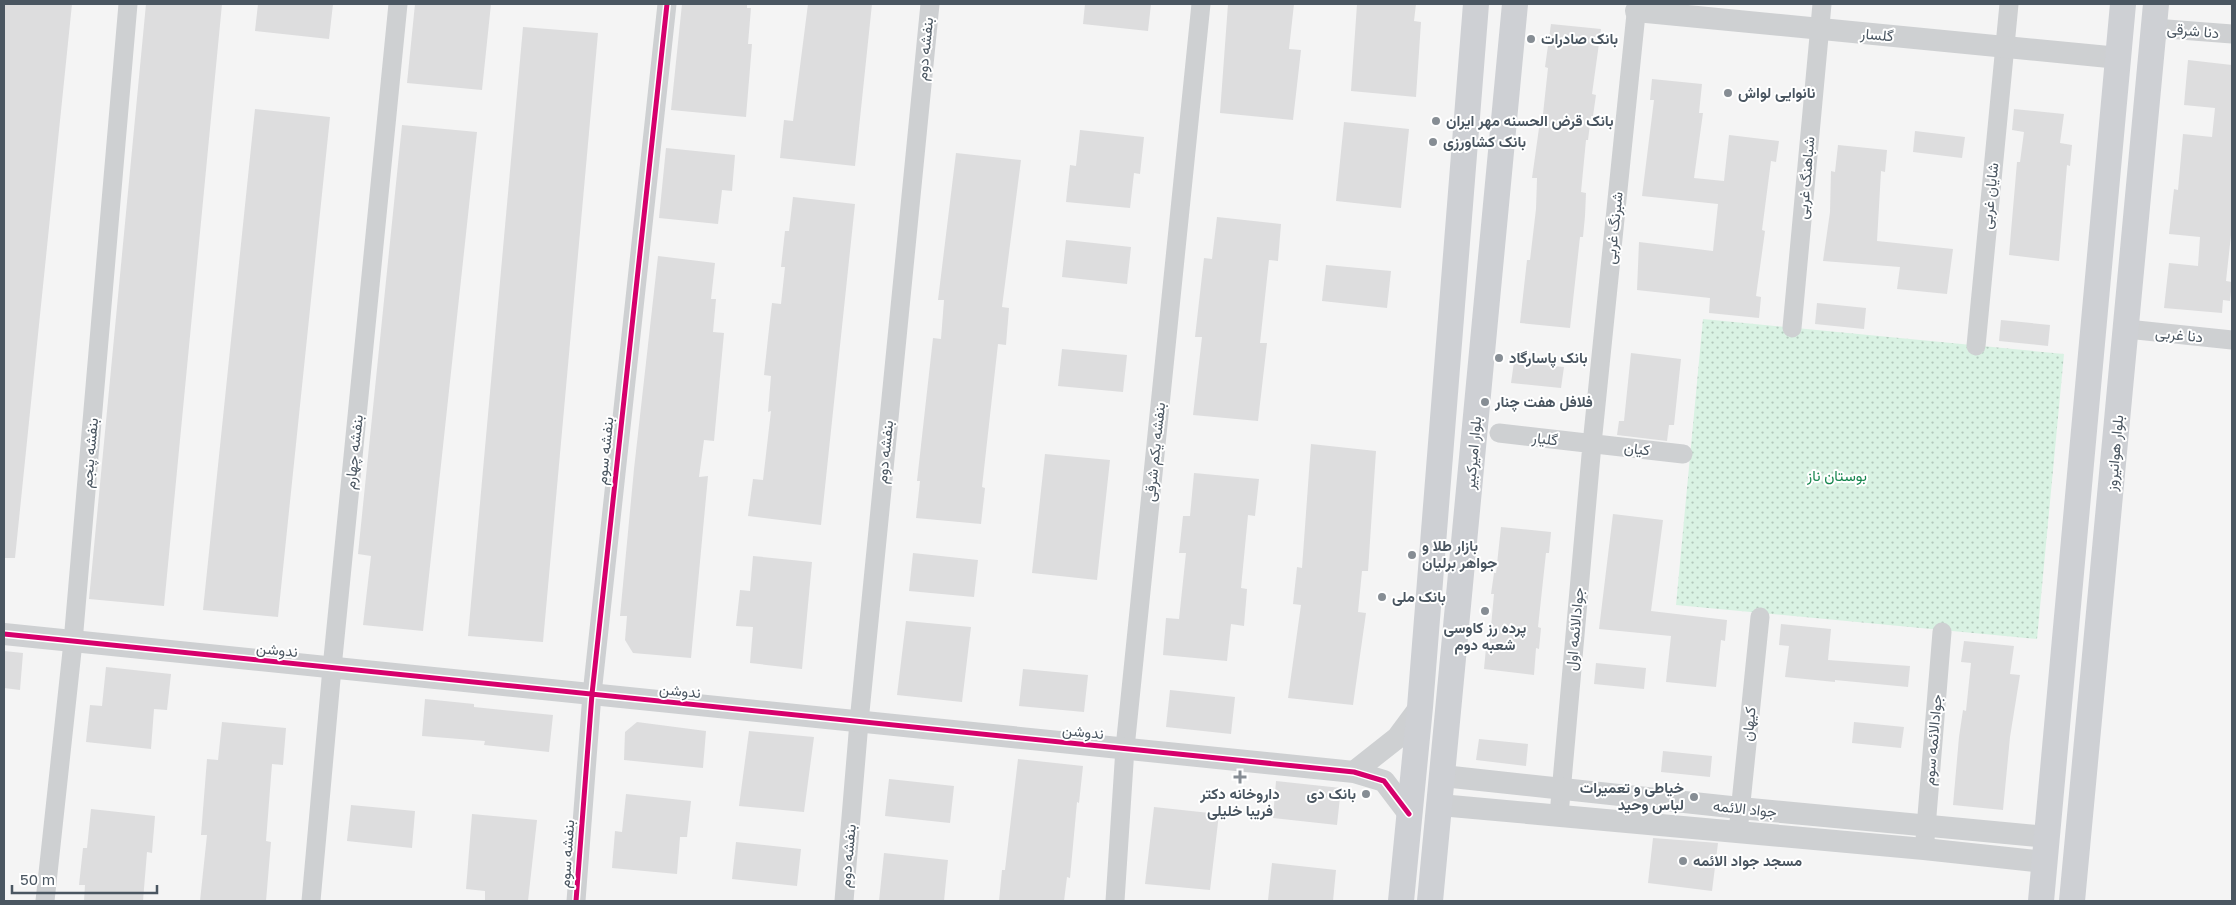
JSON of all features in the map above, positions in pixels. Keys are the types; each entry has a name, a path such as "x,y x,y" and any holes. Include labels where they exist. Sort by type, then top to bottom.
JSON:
{"main road":[{"path":"1401,901 1420,707 1476,4"},
{"name":"بلوار امیرکبیر","path":"1430,901 1515,4"},
{"path":"2041,901 2123,4"},
{"name":"بلوار هوانیروز","path":"2072,901 2155,16"}],"street":[{"name":"بنفشه پنجم","path":"46,901 73,642 128,4"},
{"name":"بنفشه چهارم","path":"311,901 332,668 398,4"},
{"name":"بنفشه سوم","path":"576,901 592,694 667,4"},
{"name":"بنفشه دوم","path":"844,901 859,722 930,4"},
{"name":"بنفشه یکم شرقی","path":"1115,901 1125,748 1201,4"},
{"name":"شباهنگ غربی","path":"1792,328 1822,4"},
{"name":"شایان غربی","path":"1976,346 2009,4"},
{"name":"گلسار","path":"1637,8 1820,29 2118,58"},
{"name":"شبرنگ غربی","path":"1592,444 1637,8"},
{"name":"دنا شرقی","path":"2155,16 2232,34"},
{"name":"دنا غربی","path":"2127,329 2232,340"},
{"name":"گلیار","path":"1499,433 1592,444"},
{"name":"کیان","path":"1592,444 1683,454"},
{"name":"جوادالائمه اول","path":"1559,815 1592,444"},
{"name":"کیهان","path":"1738,831 1760,616"},
{"name":"جوادالائمه سوم","path":"1925,838 1942,632"},
{"name":"ندوشن","path":"4,634 1354,772 1384,781 1409,814"},
{"path":"1354,772 1396,738 1420,707"},
{"name":"جواد الائمه","path":"1443,776 1740,808 1925,838"},
{"name":"جواد الائمه","path":"1440,805 1738,831 1925,838 2046,849"}],"green space":[{"name":"بوستان ناز","path":"1703,319 2064,354 2037,639 1676,605"}],"building":[{"path":"4,4 72,4 15,558 4,558"},
{"path":"146,4 222,4 164,606 89,599"},
{"path":"258,4 333,4 329,39 255,31"},
{"path":"415,4 491,4 482,90 407,83"},
{"path":"682,4 747,4 747,8 751,8 748,44 752,44 746,117 671,110"},
{"path":"808,4 872,4 855,166 780,158 784,120 793,121"},
{"path":"1085,4 1151,4 1148,31 1083,24"},
{"path":"1228,4 1294,4 1289,49 1301,50 1293,120 1220,113"},
{"path":"1357,4 1416,4 1414,21 1421,22 1416,97 1351,91"},
{"path":"1551,24 1601,29 1592,94 1596,95 1588,140 1586,140 1581,192 1586,193 1583,237 1580,237 1570,328 1520,323 1527,260 1530,260 1536,209 1537,178 1532,178 1541,114 1543,114 1548,68 1545,67"},
{"path":"523,27 598,33 543,642 468,636"},
{"path":"2188,60 2232,65 2232,226 2226,281 2232,282 2230,301 2223,300 2222,313 2164,308 2169,263 2198,266 2200,237 2169,234 2174,189 2178,190 2183,134 2212,137 2215,108 2184,105"},
{"path":"1652,79 1702,84 1699,113 1703,113 1694,178 1724,181 1729,135 1779,141 1776,162 1771,161 1762,230 1765,231 1756,296 1761,297 1759,318 1709,313 1710,298 1637,290 1639,242 1713,251 1718,204 1642,196 1654,100 1650,100"},
{"path":"255,109 330,117 278,617 203,610"},
{"path":"2014,109 2064,114 2060,143 2072,145 2070,166 2067,165 2059,261 2009,255 2017,162 2020,162 2024,132 2012,130"},
{"path":"1344,122 1409,129 1401,208 1336,201"},
{"path":"402,125 477,132 423,631 363,625 371,556 358,554"},
{"path":"1080,130 1144,137 1140,174 1134,173 1130,208 1066,202 1070,165 1076,166"},
{"path":"1915,131 1965,137 1962,158 1913,152"},
{"path":"1838,145 1887,150 1885,172 1881,171 1877,241 1953,249 1947,294 1897,289 1900,267 1823,261 1830,212 1831,171 1835,172"},
{"path":"666,148 735,155 732,191 722,190 718,224 659,218"},
{"path":"956,153 1021,160 1002,307 1009,308 1006,345 998,344 982,487 985,488 981,524 916,518 920,481 917,481 933,338 941,339 944,300 938,300"},
{"path":"793,197 855,204 821,525 748,516 753,479 763,480 771,411 768,412 771,376 764,375 772,303 781,304 785,267 781,267 785,231 789,231"},
{"path":"1217,217 1281,224 1278,261 1269,260 1260,343 1267,343 1258,421 1193,415 1202,337 1195,337 1204,258 1212,259"},
{"path":"1066,240 1131,247 1127,284 1062,277"},
{"path":"658,256 715,263 711,299 716,299 713,332 724,333 714,441 704,440 699,477 708,476 691,658 633,653 625,640 627,616 620,616 634,469"},
{"path":"1326,265 1391,271 1387,308 1322,301"},
{"path":"1817,303 1866,308 1864,329 1815,324"},
{"path":"2001,320 2050,325 2048,346 1999,341"},
{"path":"1062,349 1127,355 1123,392 1058,386"},
{"path":"1631,353 1681,359 1674,425 1669,425 1667,441 1617,435 1619,421 1624,421"},
{"path":"1514,362 1564,367 1561,388 1511,383"},
{"path":"1311,444 1376,451 1368,571 1362,571 1358,612 1366,613 1353,705 1288,698 1301,605 1293,604 1297,567 1302,568"},
{"path":"1045,454 1110,460 1097,580 1032,573"},
{"path":"1194,473 1259,479 1255,516 1248,515 1241,588 1247,589 1244,626 1231,624 1227,661 1163,655 1166,618 1179,619 1186,553 1179,553 1183,516 1190,516"},
{"path":"1613,514 1663,520 1651,611 1727,620 1725,641 1721,640 1716,687 1666,682 1671,636 1599,629"},
{"path":"1501,527 1551,532 1549,553 1546,553 1538,627 1541,628 1539,649 1536,648 1534,675 1484,669 1486,648 1489,648 1494,594 1491,594 1494,573 1496,573"},
{"path":"913,553 978,560 974,597 909,591"},
{"path":"753,556 812,562 802,669 750,663 753,627 736,626 740,590 750,591"},
{"path":"906,621 971,627 962,702 897,695"},
{"path":"1781,624 1831,629 1828,660 1910,666 1908,687 1785,677 1789,646 1779,645"},
{"path":"1964,641 2014,646 2010,674 2020,675 2010,737 2003,810 1953,805 1959,737 1963,710 1966,711 1971,663 1961,662"},
{"path":"4,651 23,653 20,690 4,688"},
{"path":"1596,663 1646,668 1644,689 1594,684"},
{"path":"106,667 171,674 167,710 154,709 151,749 86,742 90,705 102,706"},
{"path":"1023,669 1088,675 1084,712 1019,706"},
{"path":"1170,690 1235,697 1231,734 1166,727"},
{"path":"425,699 474,704 474,707 553,715 549,752 484,745 485,741 422,736"},
{"path":"222,722 286,728 283,765 272,764 266,841 271,842 266,901 200,901 207,835 201,835 207,759 218,760"},
{"path":"637,722 706,731 703,768 624,760 625,732"},
{"path":"1854,722 1904,727 1901,748 1852,743"},
{"path":"749,731 814,737 804,812 739,806"},
{"path":"1479,739 1528,744 1526,766 1476,760"},
{"path":"1663,751 1712,756 1710,777 1661,772"},
{"path":"1018,759 1083,766 1079,803 1077,802 1070,878 1067,877 1064,901 999,901 1002,870 1005,870"},
{"path":"889,779 954,786 950,823 885,816"},
{"path":"1276,781 1341,788 1337,825 1273,818"},
{"path":"626,794 691,801 687,837 680,837 677,874 612,868 615,831 622,832"},
{"path":"351,805 415,811 412,848 347,841"},
{"path":"1154,807 1219,814 1210,890 1145,884"},
{"path":"91,809 155,816 152,853 147,852 143,901 84,901 85,885 79,885 83,848 87,848"},
{"path":"472,814 537,820 528,901 485,901 485,891 466,889"},
{"name":"مسجد جواد الائمه","path":"1653,838 1718,843 1712,891 1648,883"},
{"path":"736,842 801,849 797,886 732,879"},
{"path":"884,853 948,860 944,901 879,901"},
{"path":"1272,863 1336,870 1333,901 1268,900"}],"cycle path":[{"path":"576,901 592,694 667,4"},
{"path":"4,634 1354,772 1384,781 1409,814"}],"place":[{"name":"بانک صادرات","path":"1531,39"},
{"name":"نانوایی لواش","path":"1728,93"},
{"name":"بانک قرض الحسنه مهر ایران","path":"1436,121"},
{"name":"بانک کشاورزی","path":"1433,142"},
{"name":"بانک پاسارگاد","path":"1499,358"},
{"name":"فلافل هفت چنار","path":"1485,402"},
{"name":"بازار طلا و جواهر برلیان","path":"1412,555"},
{"name":"بانک ملی","path":"1382,597"},
{"name":"پرده رز کاوسی شعبه دوم","path":"1485,611"},
{"name":"داروخانه دکتر فریبا خلیلی","path":"1240,777"},
{"name":"بانک دی","path":"1366,794"},
{"name":"خیاطی و تعمیرات لباس وحید","path":"1694,797"},
{"name":"مسجد جواد الائمه","path":"1683,861"}]}
